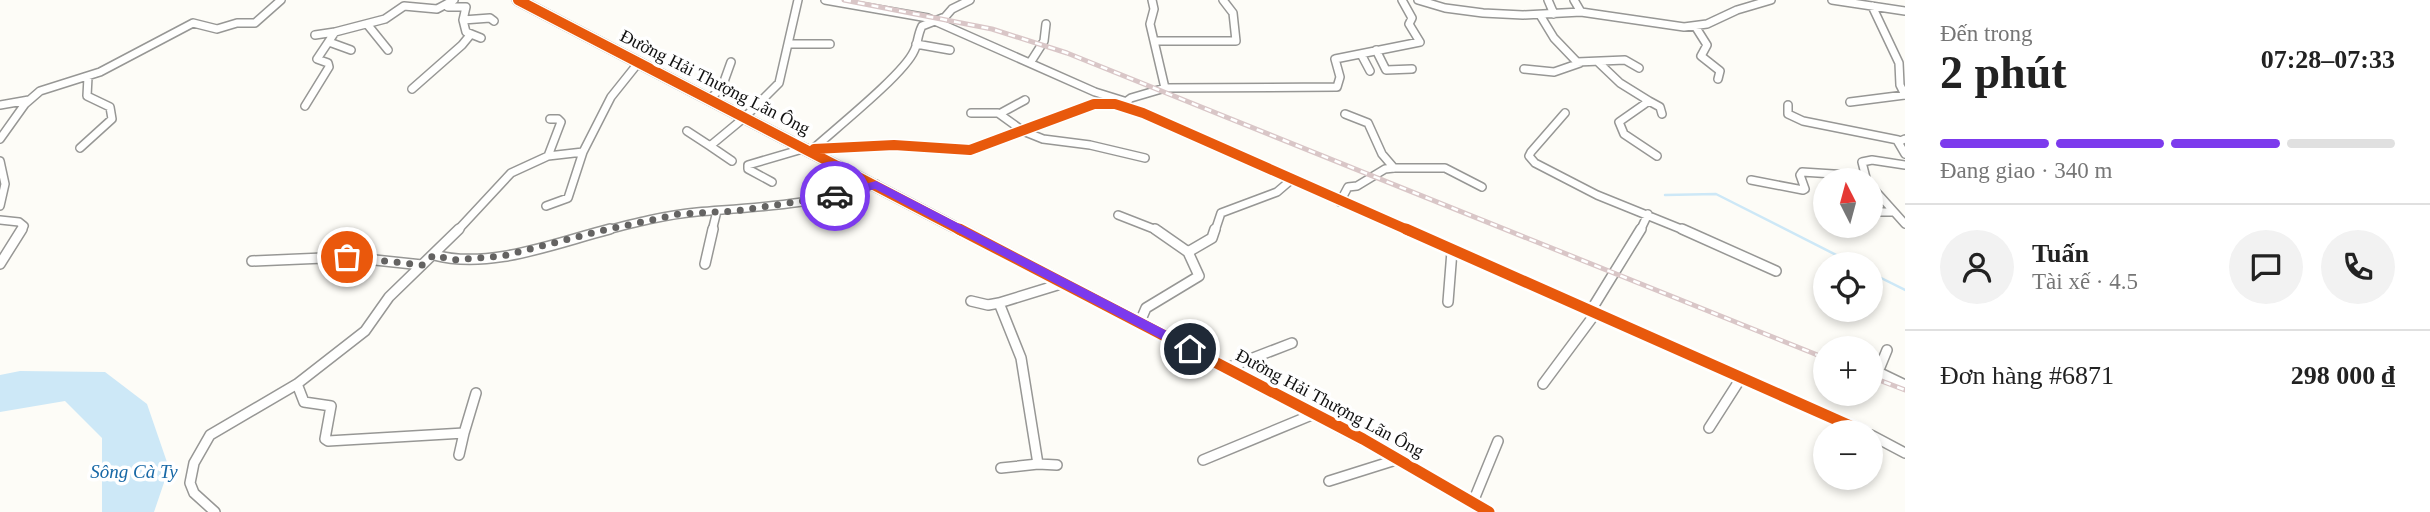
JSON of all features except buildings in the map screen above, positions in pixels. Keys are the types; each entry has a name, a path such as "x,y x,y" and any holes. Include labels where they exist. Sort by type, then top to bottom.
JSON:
{"street":[{"path":"0,139 29,100 50,87 88,77 193,23 217,29 237,23 255,23 281,0"},
{"path":"449,7 454,0"},
{"name":"Đường Hải Thượng Lãn Ông","path":"518,0 810,149 1400,459 1487,512"},
{"path":"710,146 746,117 779,83 798,0"},
{"path":"825,0 933,21 1837,420"},
{"path":"810,149 898,71 915,50 918,32 970,0"},
{"path":"1152,0 1154,9 1150,24 1165,88"},
{"path":"1156,41 1236,41 1233,13 1223,0"},
{"path":"772,182 748,169 748,165 810,149 904,145 960,152 998,142 1093,105 1105,102 1122,104 1165,88 1337,87 1340,77 1334,60 1420,42 1409,24 1411,16 1402,0"},
{"path":"1418,0 1460,10 1539,15 1581,12 1670,26 1695,26 1771,0"},
{"path":"1548,0 1554,14"},
{"path":"1574,0 1581,12"},
{"path":"1832,0 1905,11"},
{"path":"315,35 385,19 404,6 438,10 466,7 463,20 466,32 481,38"},
{"path":"1850,102 1905,95 1900,85 1902,69 1871,6"},
{"path":"1539,15 1554,38 1580,63"},
{"path":"463,20 490,18 494,21"},
{"path":"333,23 337,31"},
{"path":"367,24 388,50"},
{"path":"1030,63 1044,41 1046,24"},
{"path":"1695,26 1707,45 1701,56 1719,70 1718,79"},
{"path":"305,106 329,67 317,59 337,31"},
{"path":"412,89 435,66 469,42 471,34"},
{"path":"329,42 351,50"},
{"path":"788,44 830,44"},
{"path":"916,44 950,50"},
{"path":"1376,50 1386,70 1412,69"},
{"path":"1361,54 1370,71"},
{"path":"1524,69 1554,72 1580,63 1625,60 1639,68"},
{"path":"546,205 568,198 583,152 611,97 639,62"},
{"path":"710,99 720,90 731,62"},
{"path":"1598,62 1620,83 1660,107 1662,114"},
{"path":"80,148 112,119 110,107 96,103 87,96 88,77"},
{"path":"0,105 29,100"},
{"path":"971,113 1001,113 1025,100"},
{"path":"1649,101 1627,114 1618,126 1624,134 1657,156"},
{"path":"1788,105 1788,114 1806,122 1902,140 1905,154"},
{"path":"1001,113 1023,131 1047,141 1090,145 1145,159"},
{"path":"1565,113 1531,152 1531,160 1597,195 1648,214 1776,271"},
{"path":"1345,114 1368,123 1382,154 1394,168"},
{"path":"548,156 561,122 558,119 550,119"},
{"path":"687,131 732,161"},
{"path":"215,512 194,493 190,483 192,468 206,442 228,422 297,383 365,331 389,296 434,255 511,173 548,156 583,152"},
{"path":"1864,168 1862,162 1872,160 1905,165"},
{"path":"0,161 4,172 5,198 0,206"},
{"path":"1340,202 1348,187 1357,186 1385,169 1394,168 1445,168 1482,187"},
{"path":"1751,180 1805,190 1800,175 1802,172 1813,174"},
{"path":"1188,252 1212,238 1221,213 1277,192 1291,180"},
{"path":"434,255 453,260 503,256 646,220 696,212 742,211 846,195 876,184"},
{"path":"1883,202 1905,223"},
{"path":"705,264 718,211"},
{"path":"1883,212 1893,212"},
{"path":"1543,384 1593,313 1648,214"},
{"path":"1118,215 1162,232 1188,252 1199,270 1199,276 1146,308 1140,322"},
{"path":"0,220 19,222 24,226 0,264"},
{"path":"1448,302 1452,251"},
{"path":"253,261 347,257 422,265"},
{"path":"971,300 988,305 999,303 1064,283"},
{"path":"999,303 1021,358 1038,464"},
{"path":"1227,368 1292,343"},
{"path":"1887,350 1878,372 1905,385"},
{"path":"1709,428 1741,378"},
{"path":"297,383 304,402 331,406 325,439 328,442 464,433"},
{"path":"459,456 476,393"},
{"path":"1203,460 1314,414"},
{"path":"1473,502 1498,441"},
{"path":"1883,441 1905,453"},
{"path":"1329,481 1400,459"},
{"path":"1001,468 1057,465"}],"water":[{"name":"Sông Cà Ty","path":"20,371 105,372 147,404 169,468 154,512 102,512 102,438 65,401 0,412 0,375"}],"waterway":[{"path":"1665,195 1716,194 1830,252"},
{"path":"1883,279 1905,290"}],"railway":[{"path":"844,0 992,29 1067,53 1813,353"},
{"path":"1883,382 1905,390"}],"cycle path":[{"path":"518,0 1363,439 1489,512"},
{"path":"814,149 894,145 970,150 1079,108 1106,103 1120,106 1143,113 1837,420"}],"way so far":[{"path":"347,257 422,265 434,255 453,260 503,256 679,214 736,211 835,196"}],"route":[{"path":"835,196 846,195 876,184 1190,349"}]}
